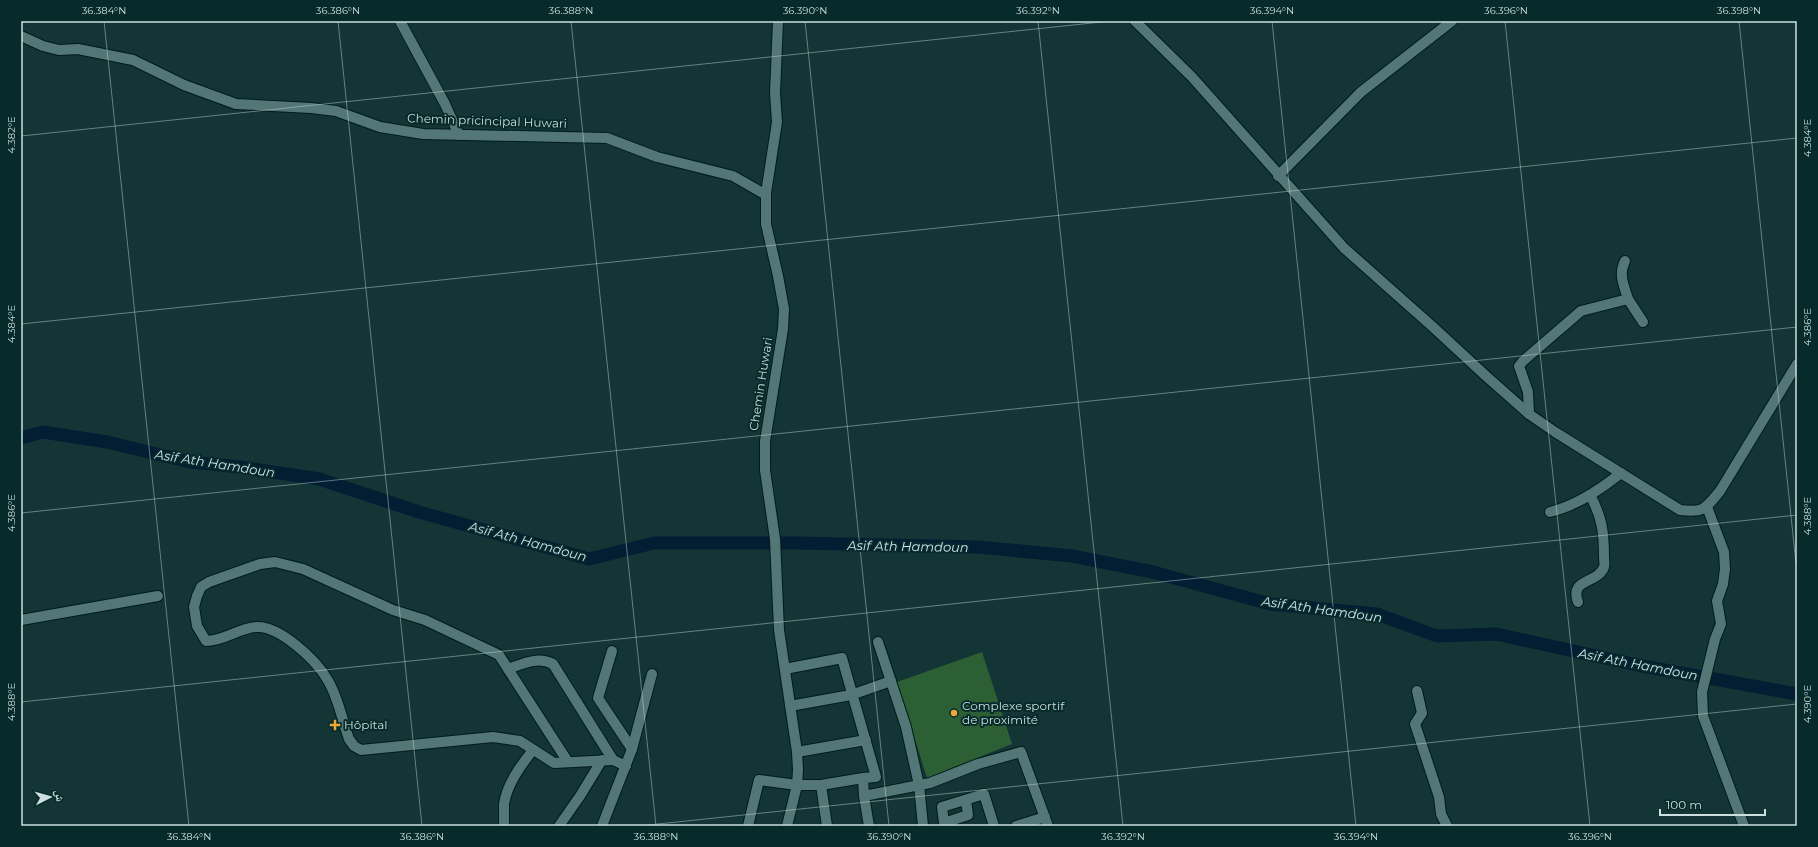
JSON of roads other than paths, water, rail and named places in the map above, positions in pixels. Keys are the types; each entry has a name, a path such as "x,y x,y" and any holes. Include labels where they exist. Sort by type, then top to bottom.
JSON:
{"street":[{"path":"400,21 445,104 459,135"},
{"name":"Chemin Huwari","path":"778,21 775,93 777,122 766,196 766,224 784,309 783,329 766,441 766,470 775,538 779,630 797,752 797,785 787,826"},
{"path":"1135,21 1192,77 1278,176 1344,248 1529,414 1680,510 1697,512 1707,507 1720,492 1797,364"},
{"path":"1278,176 1361,92 1452,21"},
{"name":"Chemin pricincipal Huwari","path":"21,36 43,46 59,50 78,50 133,60 184,85 236,104 311,108 336,112 401,132 423,134 606,138 657,157 733,176 766,196"},
{"path":"1624,261 1621,269 1621,276 1628,299 1643,322"},
{"path":"1529,414 1528,392 1519,366 1523,361 1580,311 1628,299"},
{"path":"1550,512 1590,495 1621,473"},
{"path":"1578,602 1576,596 1578,588 1581,584 1598,576 1604,566 1605,538 1597,509 1590,495"},
{"path":"1707,507 1724,552 1726,569 1717,601 1721,624 1715,639 1702,692 1704,716 1744,826"},
{"path":"568,762 499,655 472,642 425,620 393,610 289,564 275,562 260,564 209,582 201,587 194,607 197,626 206,640 221,639 255,627 267,628 280,633 314,663 327,679 349,739 354,746 361,750 493,737 520,741 554,763 613,760 626,766"},
{"path":"21,620 158,596"},
{"path":"878,642 906,727 919,785 923,826"},
{"path":"612,651 598,698 632,749"},
{"path":"748,826 759,780 797,785 821,785 876,777 866,740 851,695 842,658 785,669"},
{"path":"508,669 530,661 547,660 553,664 613,760"},
{"path":"602,826 632,749 652,674"},
{"path":"790,706 851,695 891,681"},
{"path":"1417,691 1422,713 1416,724 1439,796 1441,814 1447,826"},
{"path":"797,752 866,740"},
{"path":"504,826 504,803 513,778 533,750"},
{"path":"864,796 930,783 978,764 1021,752 1047,821 1016,826"},
{"path":"559,826 580,796 602,760"},
{"path":"863,778 864,796 869,826"},
{"path":"821,785 827,826"},
{"path":"966,800 984,794 994,826"}],"waterway":[{"name":"Asif Ath Hamdoun","path":"21,438 43,432 107,442 190,462 240,467 319,479 419,512 589,559 654,543 800,543 978,547 1072,556 1153,572 1270,604 1377,614 1437,636 1496,634 1642,666 1797,694"}],"place":[{"name":"Complexe sportif de proximité","path":"954,713"},
{"name":"Hôpital","path":"335,725"}]}
